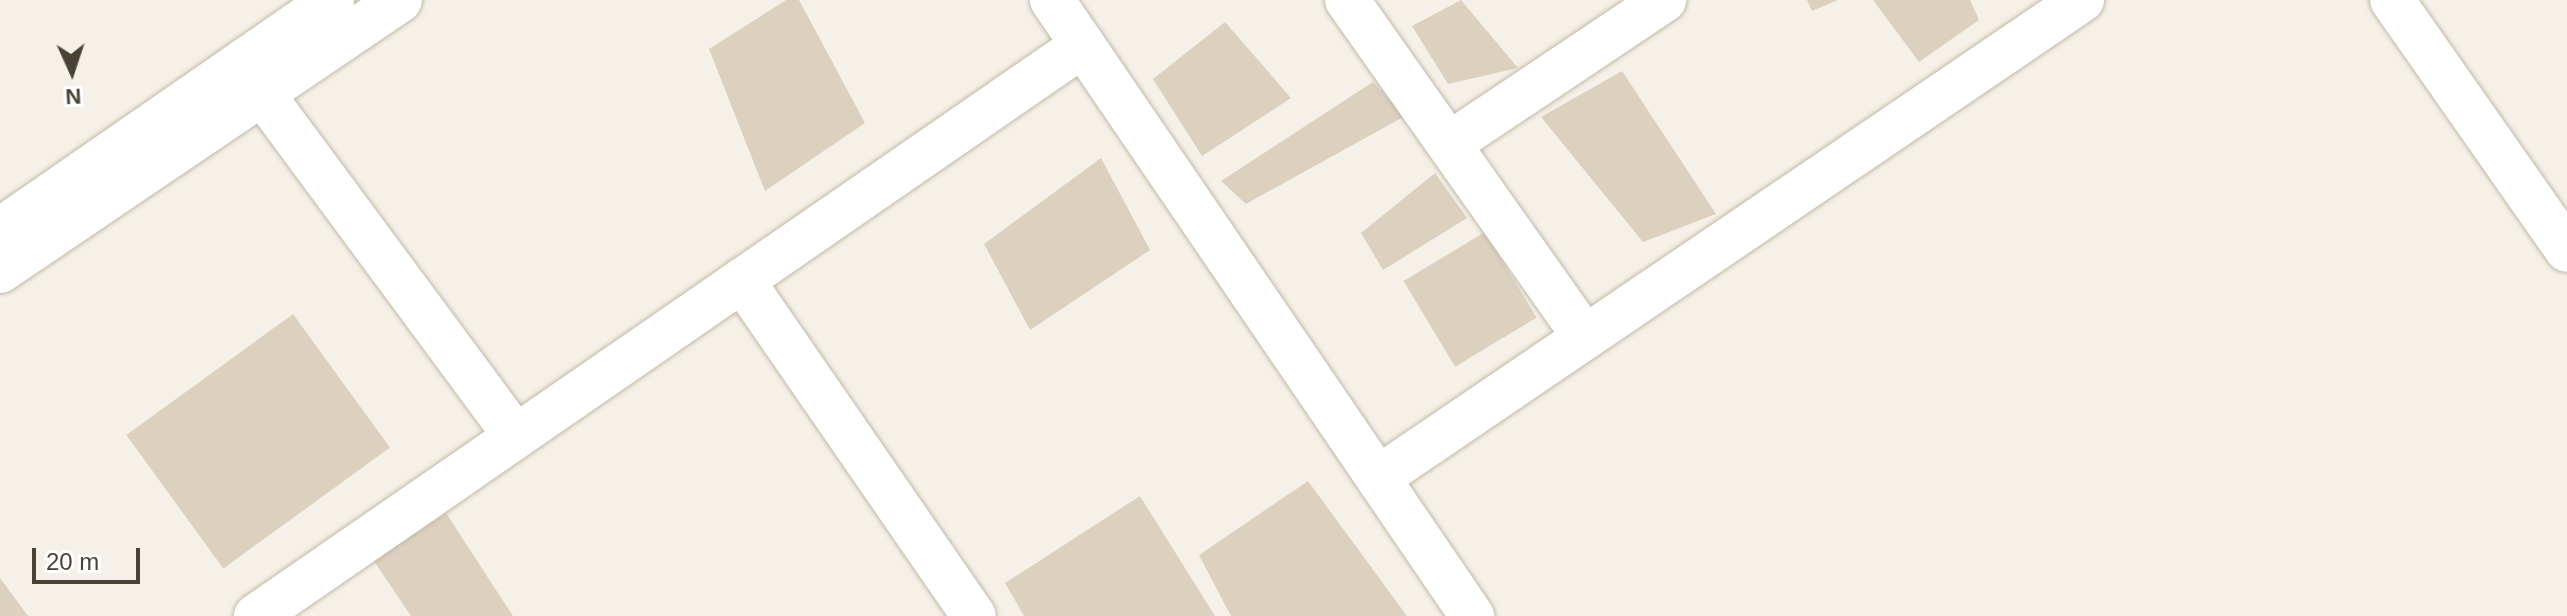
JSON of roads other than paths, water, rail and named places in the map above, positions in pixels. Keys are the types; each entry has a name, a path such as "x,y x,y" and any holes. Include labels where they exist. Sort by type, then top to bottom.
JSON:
{"street":[{"path":"0,271 253,76 332,0"},
{"path":"0,230 253,76 400,0"},
{"path":"1052,0 1472,616"},
{"path":"1347,0 1583,335"},
{"path":"1449,144 1664,0"},
{"path":"1378,478 1583,335 2082,0"},
{"path":"2392,0 2563,234"},
{"path":"256,616 1083,45"},
{"path":"253,76 516,436"},
{"path":"742,280 961,611"}]}
